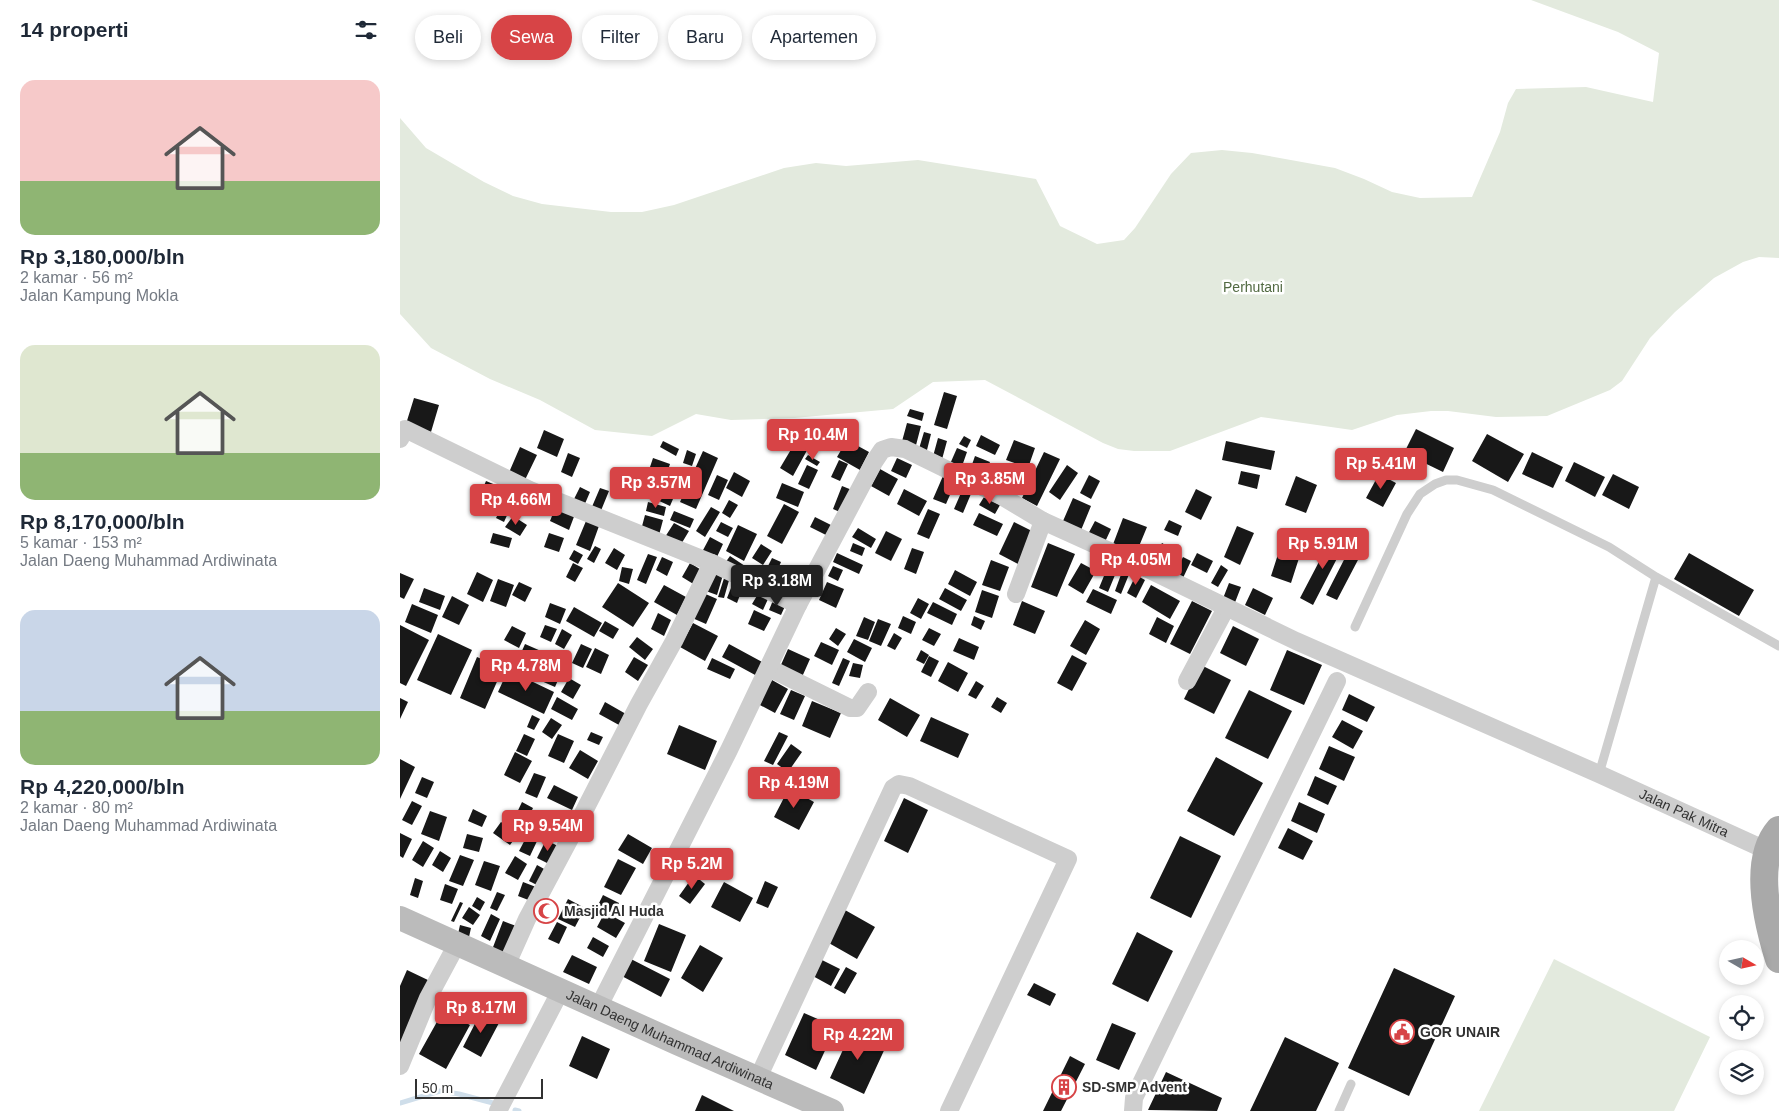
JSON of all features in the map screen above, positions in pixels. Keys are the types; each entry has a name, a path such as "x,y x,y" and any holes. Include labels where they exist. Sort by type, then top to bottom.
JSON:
{"main road":[{"path":"1774,841 1765,870 1766,900 1773,915 1779,959"},
{"name":"Jalan Daeng Muhammad Ardiwinata","path":"400,918 832,1111"}],"street":[{"path":"400,439 405,429 530,490 670,548 712,563 798,605 729,750 598,1008"},
{"name":"Jalan Pak Mitra","path":"798,605 882,450 891,448 905,449 1003,497 1043,521 1296,640 1599,774 1774,841"},
{"path":"1016,594 1043,521"},
{"path":"506,966 526,918 674,641 712,563"},
{"path":"1187,681 1226,608"},
{"path":"769,668 850,708 857,708 868,692"},
{"path":"1133,1111 1134,1098 1337,681"},
{"path":"758,1078 893,788 900,784 909,786 1068,859 948,1111"},
{"path":"400,1066 428,998 457,944"},
{"path":"498,1111 561,990"}],"lane":[{"path":"1355,627 1407,514 1420,494 1435,484 1446,480 1457,480 1493,490 1609,548 1656,577 1779,646"},
{"path":"1599,774 1656,577"},
{"path":"1339,1111 1351,1084"}],"green space":[{"name":"Perhutani","path":"1531,0 1779,0 1779,258 1759,257 1743,262 1714,278 1675,312 1650,338 1622,381 1610,390 1547,416 1496,417 1448,411 1431,411 1397,415 1352,430 1261,417 1170,451 1134,451 1118,449 1103,443 985,380 933,382 893,409 794,418 731,420 696,414 652,436 595,430 540,400 490,379 431,348 400,314 400,118 426,148 484,182 513,196 542,204 611,212 642,212 674,205 784,168 816,163 846,166 918,160 1036,179 1060,226 1097,244 1124,240 1135,228 1171,174 1191,153 1222,150 1252,153 1335,168 1392,192 1420,198 1472,197 1500,132 1508,103 1516,89 1586,87 1653,102 1659,53 1618,32"},
{"path":"1554,959 1710,1037 1674,1111 1479,1111"}],"building":[{"path":"944,392 957,396 947,429 934,425"},
{"path":"414,398 439,405 431,432 406,424"},
{"path":"910,409 924,413 922,421 907,416"},
{"path":"907,423 921,426 915,449 901,445"},
{"path":"1416,429 1454,448 1443,472 1404,453"},
{"path":"544,430 564,439 557,457 537,448"},
{"path":"924,432 931,434 926,454 918,452"},
{"path":"1487,434 1524,454 1508,482 1472,461"},
{"path":"981,435 1000,445 995,455 976,446"},
{"path":"799,436 811,443 793,476 780,468"},
{"path":"964,436 971,440 967,448 959,444"},
{"path":"938,438 947,441 941,463 932,460"},
{"path":"847,440 869,452 860,470 837,457"},
{"path":"1014,440 1035,448 1028,468 1006,460"},
{"path":"663,441 679,449 676,456 660,447"},
{"path":"1226,441 1275,451 1271,470 1222,460"},
{"path":"520,447 537,455 523,484 507,477"},
{"path":"957,448 967,452 961,469 950,464"},
{"path":"687,450 696,454 692,466 683,463"},
{"path":"703,451 718,458 696,509 680,502"},
{"path":"1044,452 1060,459 1037,506 1022,498"},
{"path":"1532,452 1563,467 1553,488 1522,474"},
{"path":"568,453 580,458 572,477 561,472"},
{"path":"808,455 820,462 817,466 805,459"},
{"path":"975,456 990,462 982,482 968,476"},
{"path":"653,458 670,464 666,476 649,470"},
{"path":"897,458 912,465 906,478 891,471"},
{"path":"839,460 848,464 840,481 831,477"},
{"path":"1574,462 1605,477 1595,497 1565,481"},
{"path":"807,465 818,470 809,489 798,484"},
{"path":"996,465 1017,474 1009,493 988,485"},
{"path":"1067,465 1078,473 1060,500 1049,492"},
{"path":"880,469 898,479 889,496 871,486"},
{"path":"683,470 691,475 685,485 677,480"},
{"path":"1241,471 1260,475 1257,489 1238,484"},
{"path":"734,472 750,481 742,497 726,488"},
{"path":"1379,474 1396,483 1383,507 1366,498"},
{"path":"1613,474 1639,487 1629,509 1602,495"},
{"path":"717,475 728,480 719,500 708,495"},
{"path":"1089,475 1100,481 1091,499 1080,493"},
{"path":"943,476 956,481 946,504 933,499"},
{"path":"1296,476 1317,485 1306,513 1285,505"},
{"path":"668,478 681,484 676,496 663,491"},
{"path":"486,481 498,486 490,507 477,502"},
{"path":"782,483 804,492 798,507 776,498"},
{"path":"842,486 852,490 842,513 833,509"},
{"path":"964,486 973,489 963,513 954,509"},
{"path":"580,487 590,492 584,506 573,501"},
{"path":"600,488 609,491 600,513 591,509"},
{"path":"904,489 927,501 919,516 897,504"},
{"path":"1196,489 1212,497 1201,520 1185,512"},
{"path":"658,492 673,499 670,506 655,499"},
{"path":"523,497 538,504 532,515 517,508"},
{"path":"984,497 1000,505 995,514 979,505"},
{"path":"506,498 513,502 504,522 496,518"},
{"path":"1073,498 1091,506 1079,535 1060,528"},
{"path":"729,500 738,505 730,518 722,513"},
{"path":"648,502 666,507 664,516 646,511"},
{"path":"784,504 799,512 782,544 767,536"},
{"path":"556,506 575,514 569,530 550,521"},
{"path":"711,507 720,512 705,537 696,531"},
{"path":"928,509 940,514 929,539 917,534"},
{"path":"674,511 694,519 690,528 670,520"},
{"path":"979,513 1003,524 997,536 973,525"},
{"path":"645,515 663,520 659,535 641,530"},
{"path":"513,516 527,525 520,536 505,527"},
{"path":"815,517 833,526 828,536 810,527"},
{"path":"1123,518 1147,527 1135,556 1112,547"},
{"path":"1169,520 1182,526 1178,536 1164,530"},
{"path":"586,521 599,526 590,551 576,545"},
{"path":"1095,521 1111,529 1104,544 1087,536"},
{"path":"721,522 733,528 728,537 716,531"},
{"path":"1014,522 1034,532 1018,564 999,554"},
{"path":"674,523 689,531 680,546 665,537"},
{"path":"738,525 757,534 744,561 726,551"},
{"path":"1237,526 1254,533 1240,565 1224,557"},
{"path":"858,528 876,539 871,548 852,537"},
{"path":"886,531 902,539 891,561 875,553"},
{"path":"493,533 512,538 509,548 490,543"},
{"path":"549,533 564,538 559,552 544,547"},
{"path":"1333,535 1346,541 1313,605 1300,598"},
{"path":"710,537 723,544 716,559 702,552"},
{"path":"853,543 865,548 862,556 850,551"},
{"path":"1048,543 1075,554 1057,597 1031,587"},
{"path":"1162,543 1177,552 1172,561 1157,552"},
{"path":"761,544 772,551 763,565 752,558"},
{"path":"595,546 601,549 594,563 587,559"},
{"path":"614,548 625,555 617,570 605,563"},
{"path":"912,548 924,552 916,574 904,569"},
{"path":"1280,548 1300,555 1291,583 1271,576"},
{"path":"574,550 583,555 578,564 569,559"},
{"path":"1348,552 1359,558 1337,600 1326,595"},
{"path":"837,553 863,565 859,574 833,562"},
{"path":"1197,553 1213,561 1207,573 1191,565"},
{"path":"1689,553 1754,590 1739,616 1674,579"},
{"path":"648,554 657,557 646,584 637,580"},
{"path":"1151,555 1169,566 1163,575 1146,564"},
{"path":"730,556 748,568 744,575 725,563"},
{"path":"662,557 673,562 667,576 656,570"},
{"path":"1183,557 1191,561 1182,580 1173,576"},
{"path":"772,558 781,562 771,585 761,580"},
{"path":"991,560 1009,567 1000,591 982,585"},
{"path":"573,563 583,568 575,582 566,577"},
{"path":"690,563 703,571 695,585 682,577"},
{"path":"1081,563 1096,571 1083,594 1068,585"},
{"path":"1221,565 1228,570 1218,587 1211,583"},
{"path":"833,566 843,570 838,581 828,576"},
{"path":"622,567 633,569 629,584 619,581"},
{"path":"1123,569 1130,572 1121,594 1115,591"},
{"path":"955,570 977,582 970,596 948,584"},
{"path":"708,571 723,575 717,595 703,590"},
{"path":"1106,571 1115,575 1108,592 1099,588"},
{"path":"477,572 493,580 483,602 467,594"},
{"path":"400,573 414,579 404,599 400,597"},
{"path":"725,575 730,577 724,598 718,597"},
{"path":"1136,575 1145,580 1136,598 1127,593"},
{"path":"498,579 514,585 506,607 490,601"},
{"path":"519,582 532,588 525,602 512,595"},
{"path":"827,582 844,589 836,608 819,600"},
{"path":"618,583 649,603 633,627 602,607"},
{"path":"733,583 743,587 737,603 727,598"},
{"path":"1229,583 1241,587 1234,605 1222,601"},
{"path":"664,585 686,597 677,615 654,602"},
{"path":"1151,585 1180,601 1170,619 1142,602"},
{"path":"424,588 445,596 440,610 419,602"},
{"path":"945,588 967,600 961,611 939,599"},
{"path":"1253,588 1273,598 1265,615 1245,605"},
{"path":"1093,589 1117,600 1111,614 1086,602"},
{"path":"982,590 999,596 992,618 975,612"},
{"path":"701,592 717,599 706,624 690,617"},
{"path":"758,594 768,599 763,610 752,604"},
{"path":"452,596 469,605 459,625 442,617"},
{"path":"774,598 786,604 781,615 769,610"},
{"path":"918,598 929,604 921,619 910,613"},
{"path":"1022,601 1045,611 1035,634 1013,625"},
{"path":"1192,601 1212,611 1190,654 1170,644"},
{"path":"933,602 957,614 952,625 927,613"},
{"path":"550,603 566,609 560,624 545,617"},
{"path":"412,604 438,615 431,633 405,622"},
{"path":"574,607 602,623 594,637 566,621"},
{"path":"754,610 771,618 764,631 748,624"},
{"path":"658,613 671,620 664,636 651,629"},
{"path":"903,616 916,622 911,634 898,628"},
{"path":"974,616 985,621 981,630 971,625"},
{"path":"864,617 875,622 868,640 856,636"},
{"path":"1157,617 1174,626 1166,643 1149,634"},
{"path":"878,619 891,624 881,646 869,641"},
{"path":"1085,620 1100,629 1086,655 1070,646"},
{"path":"605,621 619,629 613,639 599,631"},
{"path":"693,623 718,636 705,661 680,647"},
{"path":"400,625 429,640 406,686 400,683"},
{"path":"545,625 557,629 551,642 540,637"},
{"path":"512,626 526,633 519,648 504,640"},
{"path":"1233,626 1259,639 1246,666 1220,653"},
{"path":"836,628 846,634 838,646 829,639"},
{"path":"929,628 941,634 934,646 922,640"},
{"path":"562,629 572,635 564,649 555,644"},
{"path":"894,633 902,638 895,650 887,646"},
{"path":"438,634 472,650 451,695 417,680"},
{"path":"637,637 653,649 645,660 629,647"},
{"path":"959,638 979,647 974,660 953,651"},
{"path":"854,639 872,648 865,662 847,652"},
{"path":"821,642 839,650 832,665 814,656"},
{"path":"525,644 566,662 555,687 514,669"},
{"path":"581,644 592,649 583,668 572,663"},
{"path":"729,644 764,663 757,676 722,657"},
{"path":"595,648 609,655 601,674 586,667"},
{"path":"788,649 810,659 802,677 780,667"},
{"path":"921,650 929,655 924,664 916,660"},
{"path":"1287,650 1322,665 1304,705 1270,690"},
{"path":"1072,655 1087,663 1072,691 1057,683"},
{"path":"929,656 939,661 931,677 921,672"},
{"path":"477,657 503,668 485,709 460,698"},
{"path":"634,657 648,665 638,681 625,672"},
{"path":"712,658 735,669 730,679 707,669"},
{"path":"843,658 850,661 839,686 832,683"},
{"path":"948,662 968,673 958,692 938,681"},
{"path":"853,663 863,665 860,678 849,676"},
{"path":"1201,665 1231,680 1214,714 1184,699"},
{"path":"508,670 554,692 544,714 498,692"},
{"path":"569,678 581,685 573,699 561,692"},
{"path":"772,680 788,689 775,713 758,704"},
{"path":"976,681 984,686 976,699 968,695"},
{"path":"791,690 805,696 794,720 780,714"},
{"path":"1249,690 1292,711 1268,759 1225,738"},
{"path":"1349,694 1375,707 1367,722 1342,710"},
{"path":"557,697 578,709 572,720 551,709"},
{"path":"997,697 1007,703 1001,713 991,707"},
{"path":"400,698 408,702 400,719"},
{"path":"890,698 920,715 907,737 878,720"},
{"path":"812,701 841,713 830,738 802,726"},
{"path":"605,702 626,714 619,725 599,714"},
{"path":"532,715 540,719 534,730 527,727"},
{"path":"931,717 969,734 958,758 920,741"},
{"path":"551,718 562,725 552,739 542,732"},
{"path":"1342,720 1363,731 1353,749 1332,737"},
{"path":"679,725 717,741 705,770 667,754"},
{"path":"591,732 603,737 599,745 587,740"},
{"path":"779,732 788,736 773,765 764,761"},
{"path":"524,734 535,739 527,756 516,751"},
{"path":"558,734 574,741 564,763 548,756"},
{"path":"791,744 802,752 788,772 777,764"},
{"path":"1329,746 1355,757 1344,781 1319,769"},
{"path":"580,750 598,761 588,779 569,768"},
{"path":"515,752 532,761 520,783 504,775"},
{"path":"1216,757 1263,783 1234,836 1187,811"},
{"path":"400,759 415,767 400,799"},
{"path":"534,773 546,777 537,798 525,793"},
{"path":"1315,776 1337,786 1328,805 1307,795"},
{"path":"422,777 434,782 427,798 415,793"},
{"path":"554,785 578,797 572,810 547,798"},
{"path":"789,788 814,802 799,830 774,817"},
{"path":"904,798 928,810 908,853 884,841"},
{"path":"412,801 422,806 412,825 402,820"},
{"path":"522,802 533,808 523,829 512,823"},
{"path":"1299,802 1325,814 1317,833 1291,821"},
{"path":"473,809 487,816 482,827 468,821"},
{"path":"430,811 447,817 439,841 421,834"},
{"path":"553,811 575,821 568,836 546,826"},
{"path":"501,822 518,834 510,845 493,833"},
{"path":"1288,828 1313,841 1303,860 1278,848"},
{"path":"400,833 412,839 403,858 400,856"},
{"path":"467,834 483,838 479,852 463,848"},
{"path":"528,834 538,839 530,856 519,851"},
{"path":"628,834 652,848 643,864 618,850"},
{"path":"1180,836 1221,856 1191,918 1150,898"},
{"path":"546,840 558,846 549,864 537,858"},
{"path":"423,841 434,848 423,867 412,860"},
{"path":"440,851 451,858 443,872 432,865"},
{"path":"460,855 474,860 463,886 449,881"},
{"path":"515,856 527,864 518,880 505,873"},
{"path":"618,859 636,868 621,895 604,887"},
{"path":"484,861 500,866 491,891 475,885"},
{"path":"537,865 546,870 539,886 529,881"},
{"path":"694,875 705,884 690,904 679,896"},
{"path":"415,878 423,881 418,898 410,895"},
{"path":"765,881 778,887 768,908 756,903"},
{"path":"523,882 536,887 531,901 518,896"},
{"path":"724,882 753,898 740,922 711,907"},
{"path":"445,884 458,889 452,904 440,900"},
{"path":"497,892 505,895 497,911 490,908"},
{"path":"603,895 619,903 613,914 598,905"},
{"path":"477,897 485,902 480,911 472,906"},
{"name":"Masjid Al Huda","path":"545,898 557,906 546,923 534,915"},
{"path":"568,899 585,908 575,927 558,919"},
{"path":"460,902 463,903 454,922 451,921"},
{"path":"469,907 480,915 473,925 462,918"},
{"path":"845,910 875,927 857,959 827,942"},
{"path":"605,912 625,923 616,938 597,927"},
{"path":"491,914 500,919 490,941 481,936"},
{"path":"503,921 519,927 507,961 490,955"},
{"path":"557,922 567,927 559,944 548,939"},
{"path":"659,924 686,935 671,972 644,961"},
{"path":"460,925 471,928 469,937 458,934"},
{"path":"1137,932 1173,951 1148,1002 1112,984"},
{"path":"593,937 609,946 603,957 587,948"},
{"path":"700,945 723,958 703,992 681,978"},
{"path":"572,955 597,967 589,984 563,972"},
{"path":"627,957 670,979 661,997 618,974"},
{"path":"820,959 840,969 831,986 811,975"},
{"path":"846,967 857,973 845,994 834,988"},
{"name":"GOR UNAIR","path":"1394,968 1455,996 1409,1096 1348,1068"},
{"path":"407,970 430,981 400,1047 400,986"},
{"path":"1034,983 1056,994 1050,1006 1027,995"},
{"path":"443,1011 470,1025 446,1069 419,1054"},
{"path":"481,1012 500,1021 481,1057 463,1047"},
{"path":"804,1013 836,1027 816,1070 785,1055"},
{"path":"1112,1023 1136,1033 1119,1070 1096,1060"},
{"path":"853,1028 887,1044 864,1094 830,1078"},
{"path":"582,1036 610,1049 597,1079 569,1066"},
{"path":"1285,1037 1339,1063 1316,1111 1250,1111"},
{"name":"SD-SMP Advent","path":"1070,1056 1085,1064 1061,1111 1043,1111"},
{"path":"1166,1072 1222,1098 1217,1111 1148,1110"},
{"path":"702,1095 734,1111 695,1111"}],"waterway":[{"path":"400,1103 440,1091 493,1103"},
{"path":"515,1110 519,1111"}],"place":[{"name":"Masjid Al Huda","path":"546,911"},
{"name":"GOR UNAIR","path":"1402,1032"},
{"name":"SD-SMP Advent","path":"1064,1087"}]}
